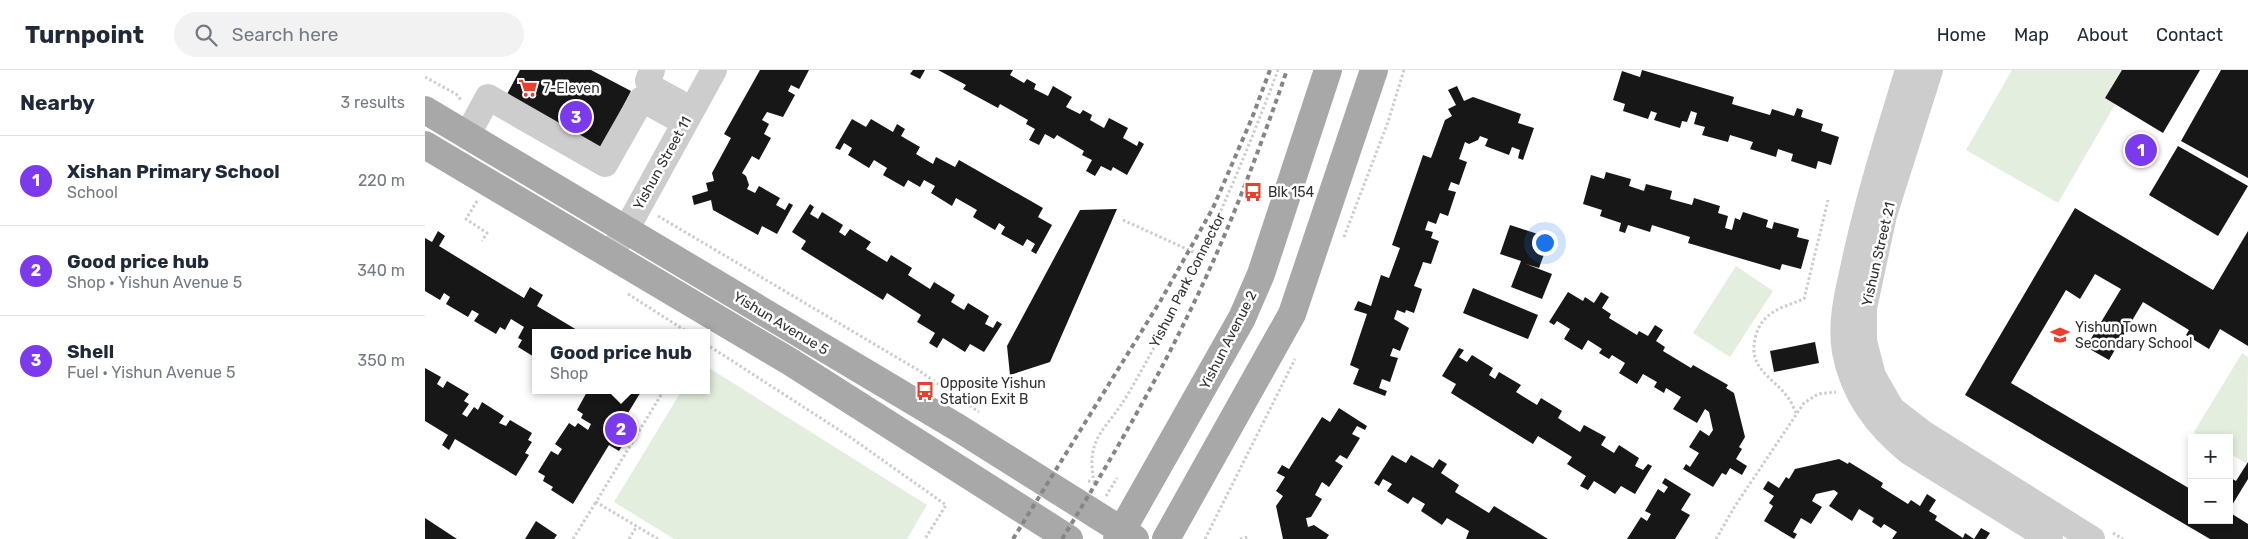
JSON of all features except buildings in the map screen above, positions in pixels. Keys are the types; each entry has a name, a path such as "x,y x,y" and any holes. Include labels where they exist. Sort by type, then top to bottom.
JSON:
{"main road":[{"name":"Yishun Avenue 2","path":"1125,536 1237,328 1261,274 1328,70"},
{"path":"1166,539 1292,314 1374,70"},
{"name":"Yishun Avenue 5","path":"425,110 960,429 1125,536"},
{"name":"Yishun Avenue 5","path":"425,145 789,360 1069,539"},
{"path":"1261,274 1285,239 1308,229 1321,230"}],"street":[{"path":"653,70 648,81 653,89 681,110"},
{"name":"Yishun Street 11","path":"603,251 681,110 698,70"},
{"name":"Yishun Street 11","path":"681,110 714,70"},
{"name":"Yishun Street 21","path":"1908,70 1874,214 1845,308 1845,350 1854,384 1871,416 1889,436 1909,452 2050,539"},
{"name":"Yishun Street 21","path":"1930,70 1874,214 1865,308 1864,341 1873,376 1892,409 1923,433 2092,539"},
{"path":"467,134 488,97 605,164 642,99 681,110"}],"path":[{"name":"Yishun Park Connector","path":"1087,480 1094,482 1091,454 1094,442 1127,396 1201,256 1240,170 1278,70"},
{"path":"477,200 466,219 487,233 481,241"},
{"path":"1796,413 1789,399 1763,372 1754,358 1752,347 1757,330 1765,318 1780,307 1804,299 1828,200"},
{"path":"653,215 658,216 918,370 985,415"},
{"path":"1123,220 1201,256"},
{"path":"710,347 850,436 946,505 925,539"},
{"path":"1716,539 1735,506 1804,403 1818,394 1839,391"},
{"path":"573,539 661,394"},
{"path":"596,502 659,539"},
{"path":"629,539 637,526"},
{"path":"1240,539 1248,537"}],"green space":[{"path":"2012,70 2135,70 2058,203 1966,150"},
{"path":"1736,266 1773,291 1730,357 1693,333"},
{"path":"2242,353 2248,357 2247,464 2233,455 2233,434 2197,434 2194,432"},
{"path":"710,369 927,505 907,539 674,539 614,502 680,394 710,394"}],"railway":[{"path":"1013,539 1161,300 1213,208 1252,118 1270,70"},
{"path":"1062,539 1128,428 1188,315 1216,255 1241,194 1287,70"}],"place":[{"name":"7-Eleven","path":"528,88"},
{"name":"Shell","path":"576,117"},
{"name":"Xishan Primary School","path":"2141,150"},
{"name":"Blk 154","path":"1253,192"},
{"name":"Yishun Town Secondary School","path":"2060,335"},
{"name":"Opposite Yishun Station Exit B","path":"925,391"},
{"name":"Good price hub","path":"621,429"}]}
